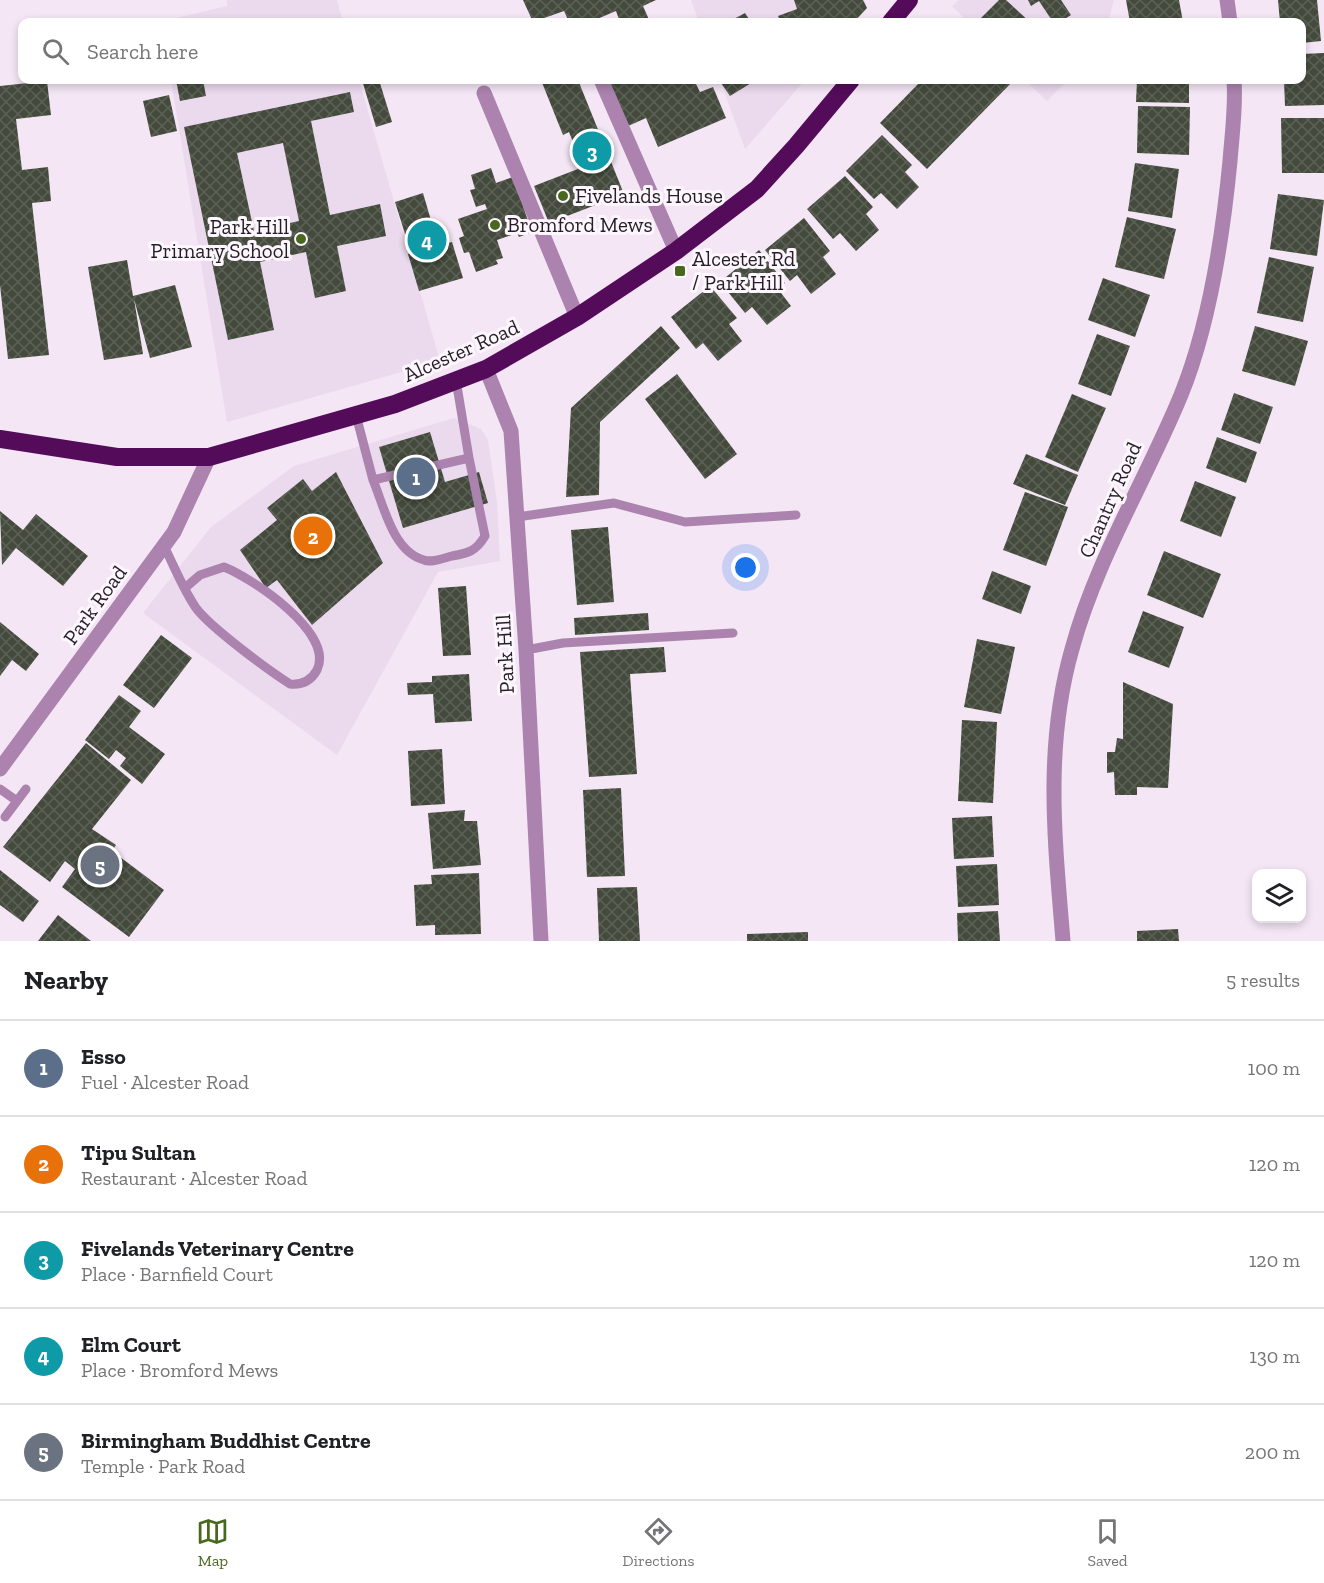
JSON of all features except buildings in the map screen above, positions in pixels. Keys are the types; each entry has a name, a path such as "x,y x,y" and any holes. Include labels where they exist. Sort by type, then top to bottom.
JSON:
{"highway":[{"path":"894,18 909,0"},
{"name":"Alcester Road","path":"0,439 117,457 209,457 395,404 486,369 577,317 676,251 757,189 848,84"}],"street":[{"path":"1227,0 1229,18"},
{"path":"603,84 676,251"},
{"name":"Chantry Road","path":"1063,941 1052,810 1053,764 1071,650 1090,597 1182,393 1218,256 1226,196 1235,99 1234,84"},
{"path":"484,93 577,317"},
{"name":"Park Hill","path":"486,369 511,431 526,650 541,941"},
{"name":"Park Road","path":"0,769 174,532 209,457"}],"lane":[{"path":"356,415 374,480 396,536 406,550 425,561 468,554 477,549 485,536 456,380"},
{"path":"374,480 469,458"},
{"path":"517,517 614,502 685,522 796,515"},
{"path":"164,546 185,588 200,613 283,680 296,684 303,683 314,675 319,657 316,644 300,621 276,599 224,567 200,575 185,588"},
{"path":"526,650 563,643 733,633"},
{"path":"0,789 17,801"},
{"path":"5,817 26,789"}],"shaded area":[{"path":"227,0 337,0 342,18 177,18 227,6"},
{"path":"691,0 864,0 867,8 858,18 698,18"},
{"path":"959,0 1114,0 1109,18 964,18 952,6"},
{"name":"Park Hill Primary School","path":"172,84 360,84 440,361 227,422"},
{"path":"721,84 802,84 745,149"},
{"path":"1029,84 1064,84 1047,101"},
{"path":"454,418 481,429 488,440 497,502 500,561 438,572 337,755 143,613 211,527 294,466"}],"place":[{"name":"Fivelands Veterinary Centre","path":"592,151"},
{"name":"Fivelands House","path":"563,196"},
{"name":"Bromford Mews","path":"495,225"},
{"name":"Park Hill Primary School","path":"301,239"},
{"name":"Elm Court","path":"427,240"},
{"name":"Alcester Rd / Park Hill","path":"680,271"},
{"name":"Esso","path":"416,477"},
{"name":"Tipu Sultan","path":"313,536"},
{"name":"Birmingham Buddhist Centre","path":"100,865"}]}
